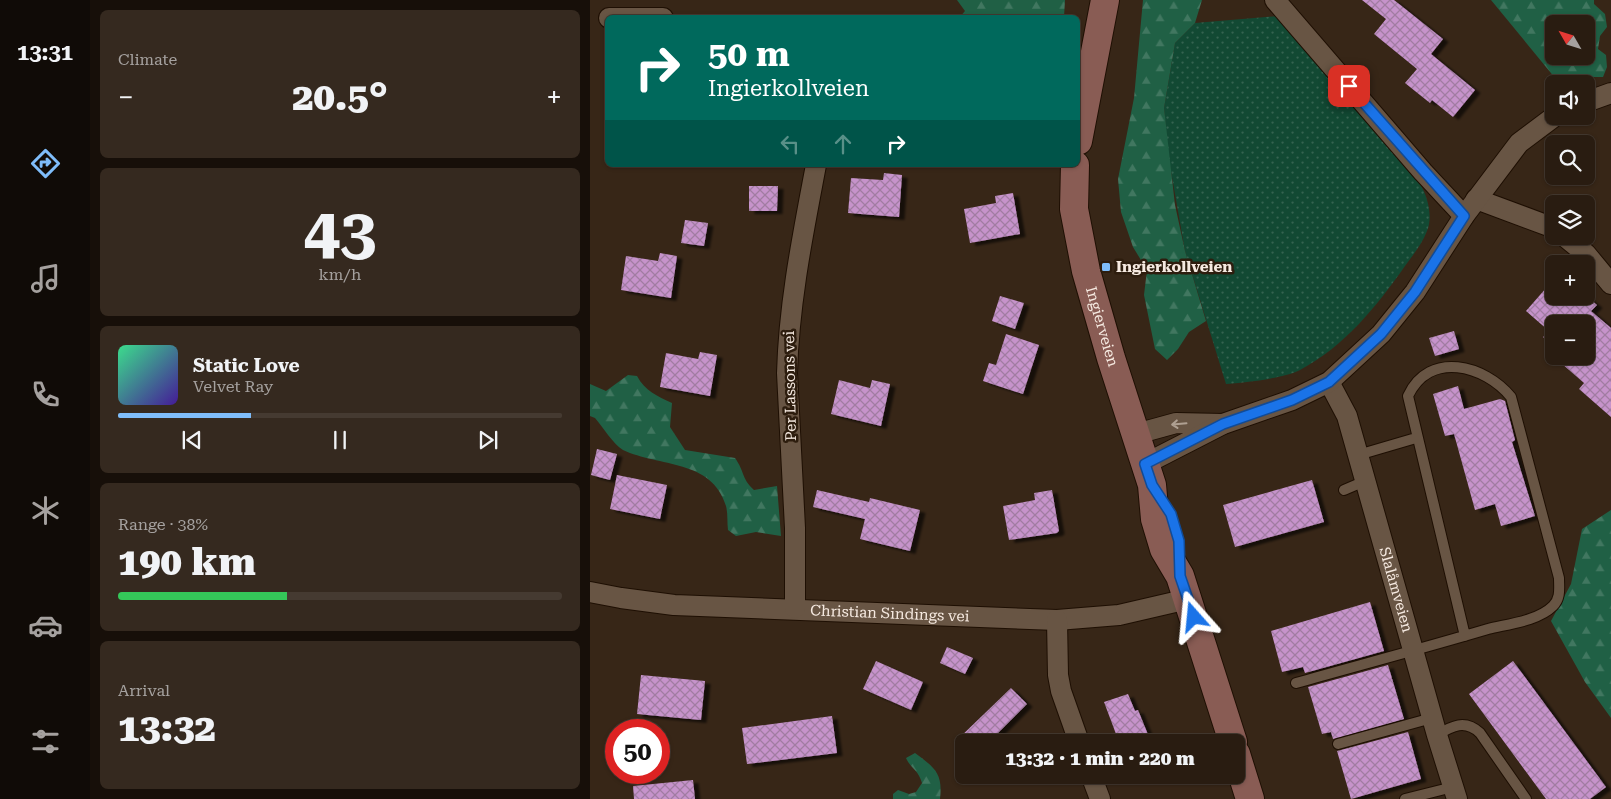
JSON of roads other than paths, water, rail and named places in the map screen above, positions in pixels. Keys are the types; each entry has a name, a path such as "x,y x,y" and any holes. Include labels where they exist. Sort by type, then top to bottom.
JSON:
{"main road":[{"path":"1080,131 1105,0"},
{"name":"Ingierveien","path":"1075,167 1074,209 1081,251 1111,358 1149,475 1154,520 1164,550 1184,588 1230,734"},
{"path":"1245,783 1250,799"}],"street":[{"path":"1275,0 1423,172 1464,216"},
{"path":"590,20 605,18"},
{"path":"1595,99 1611,94"},
{"path":"1149,475 1223,424 1292,400 1329,382 1387,327 1415,292 1464,216 1519,143 1545,124"},
{"name":"Per Lassons vei","path":"795,608 796,528 787,373 788,348 796,271 816,167"},
{"path":"1476,199 1545,225"},
{"path":"1575,245 1586,254 1611,284"},
{"name":"Slalåmveien","path":"1329,382 1347,416 1455,793"},
{"path":"1136,434 1176,423 1223,424"},
{"name":"Christian Sindings vei","path":"590,592 674,605 795,608 1057,620 1120,615 1184,588"},
{"path":"1057,620 1058,675 1061,691 1076,734"},
{"path":"1094,784 1100,799"}],"lane":[{"path":"1296,682 1413,651 1466,636 1541,614 1553,606 1560,595 1559,578 1511,397 1502,386 1468,368 1451,365 1421,377 1413,384 1408,396 1416,438 1466,636"},
{"path":"1358,455 1416,438"},
{"path":"1344,490 1365,481"},
{"path":"1338,744 1435,726 1464,724 1473,726 1526,799"},
{"path":"1405,799 1455,793"}],"place":[{"name":"Ingierkollveien","path":"1106,267"}]}
